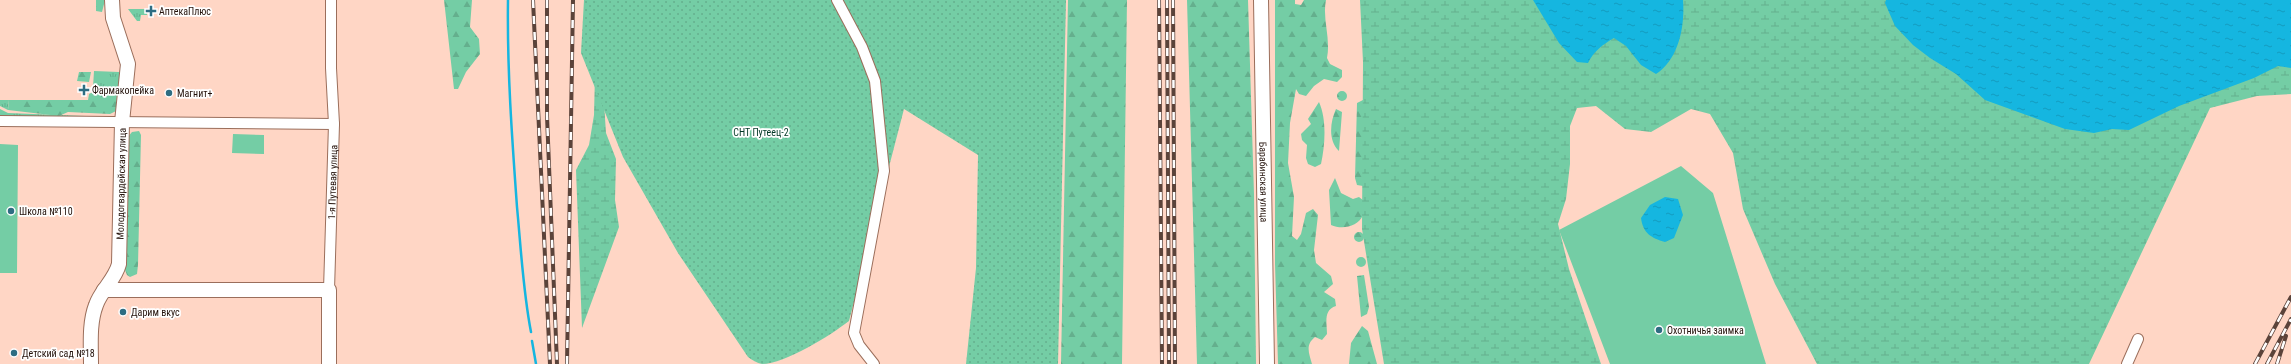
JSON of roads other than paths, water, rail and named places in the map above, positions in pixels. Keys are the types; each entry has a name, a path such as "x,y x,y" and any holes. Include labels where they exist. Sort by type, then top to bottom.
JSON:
{"street":[{"name":"Молодогвардейская улица","path":"91,364 91,335 96,305 104,290 114,277 119,264 122,122 128,64 113,18 112,0"},
{"name":"1-я Путевая улица","path":"329,364 329,290 334,124 331,68 331,0"},
{"path":"837,0 862,47 875,82 879,117 884,171 854,333 859,345 874,364"},
{"name":"Барабинская улица","path":"1262,0 1267,364"},
{"path":"0,121 334,124"},
{"path":"104,290 329,290"},
{"path":"2127,364 2138,339"}],"water":[{"path":"1533,0 1683,0 1683,20 1679,41 1670,60 1664,68 1656,74 1641,65 1626,46 1614,38 1599,49 1588,63 1577,62 1559,43"},
{"path":"1886,0 2291,0 2291,68 2278,66 2254,78 2179,106 2129,130 2112,129 2094,133 2065,129 1985,100 1956,74 1930,58 1913,45 1895,26 1885,3"},
{"path":"1665,197 1678,199 1683,215 1674,238 1665,242 1648,234 1644,228 1641,218 1650,205"}],"waterway":[{"path":"508,0 509,78 513,155 522,270 531,332"},
{"path":"532,341 536,364"}],"railway":[{"path":"533,0 550,364"},
{"path":"547,0 547,116 557,364"},
{"path":"567,364 573,0"},
{"path":"1159,0 1162,364"},
{"path":"1167,0 1169,364"},
{"path":"1173,0 1175,364"},
{"path":"2255,364 2291,297"},
{"path":"2267,364 2291,319"},
{"path":"2277,364 2286,336"}],"place":[{"name":"АптекаПлюс","path":"151,11"},
{"name":"Фармакопейка","path":"84,90"},
{"name":"Магнит+","path":"169,93"},
{"name":"Школа №110","path":"11,211"},
{"name":"Дарим вкус","path":"123,312"},
{"name":"Охотничья заимка","path":"1659,330"},
{"name":"Детский сад №18","path":"14,353"}],"park label":[{"name":"СНТ Путеец-2","path":"761,132"}]}
